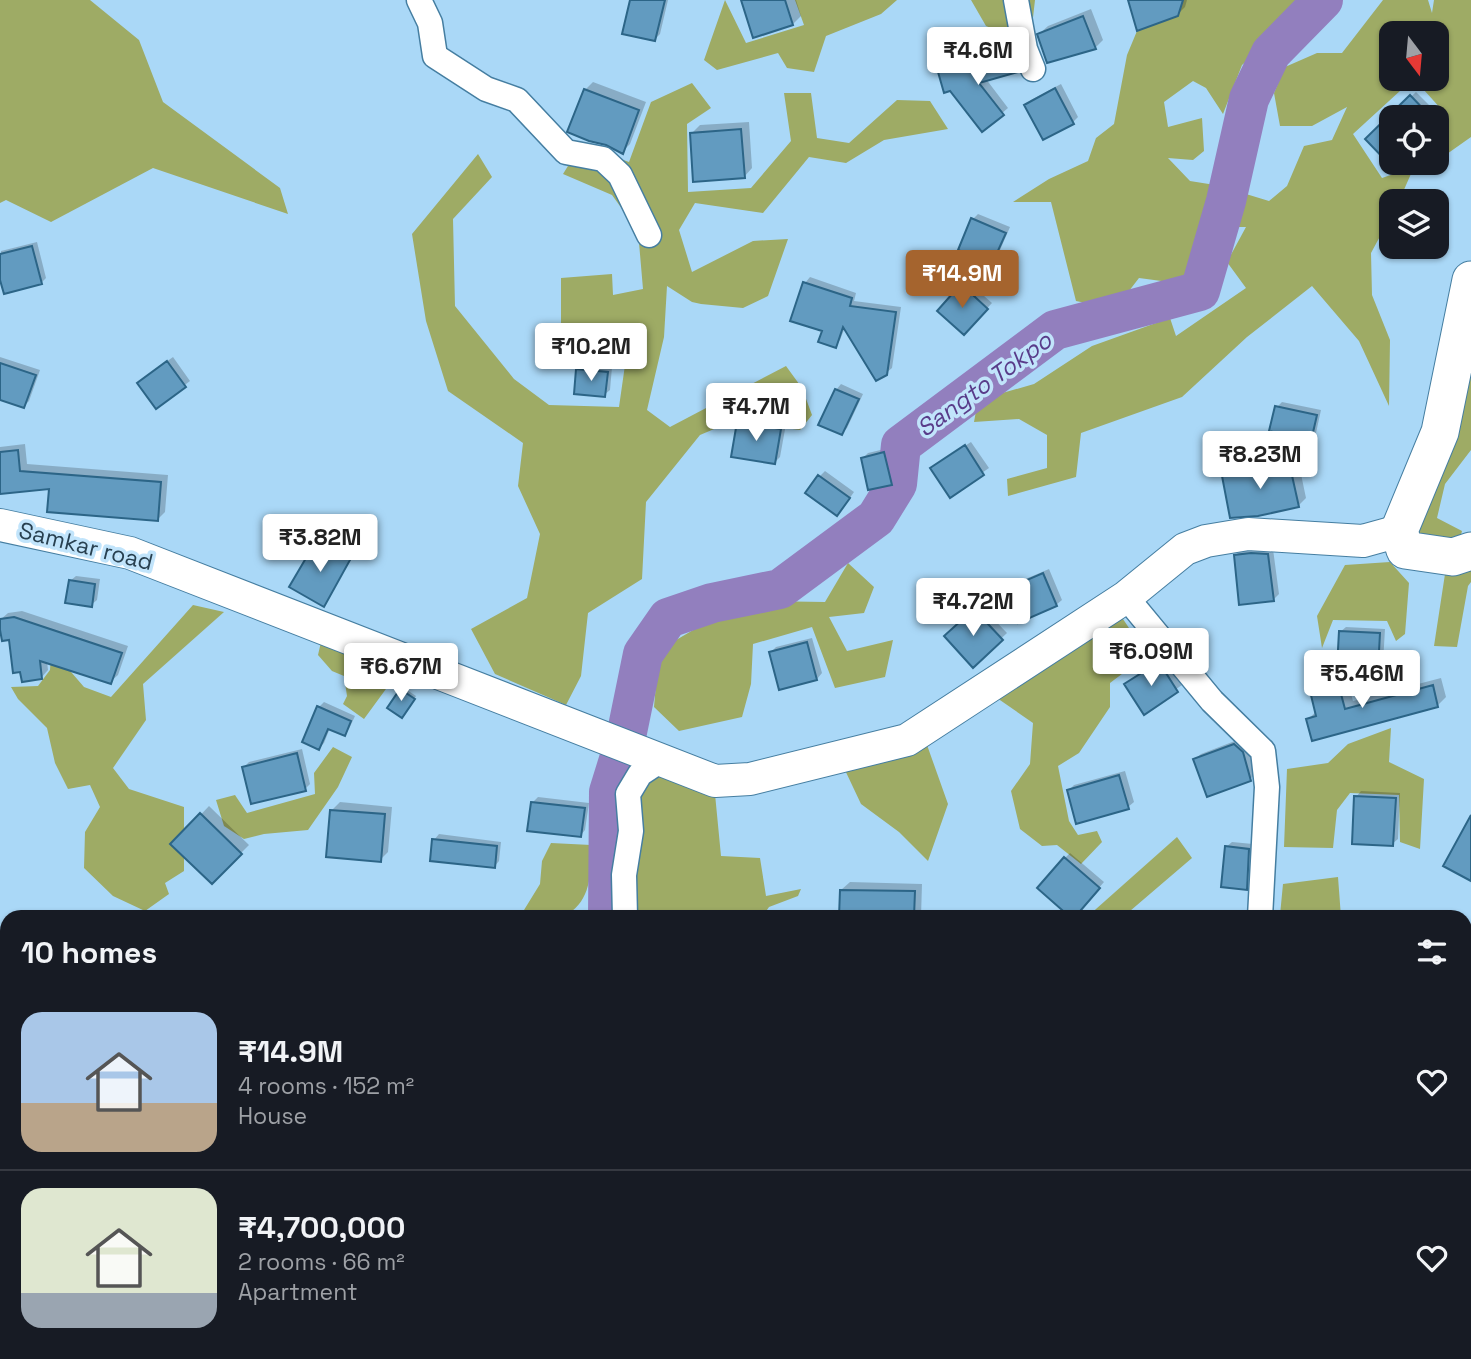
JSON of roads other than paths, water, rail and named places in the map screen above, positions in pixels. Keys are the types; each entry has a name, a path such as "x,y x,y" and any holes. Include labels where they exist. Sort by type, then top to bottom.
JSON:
{"main road":[{"path":"1471,280 1440,432 1399,531 1405,551 1453,557 1471,551"}],"street":[{"path":"419,0 430,23 435,57 486,89 517,100 565,152 603,159 620,175 649,235"},
{"path":"1016,0 1033,69"},
{"name":"Samkar road","path":"0,525 130,553 715,781 750,779 907,740 1126,597 1185,549 1206,541 1248,534 1363,541 1399,531"},
{"path":"1126,597 1212,701 1263,751 1267,787 1261,910"},
{"path":"625,910 624,875 631,831 628,794 651,757"}],"waterway":[{"name":"Sangto Tokpo","path":"608,910 609,792 626,737 643,654 668,618 712,603 780,589 876,518 897,484 901,445 1055,330 1200,291 1226,201 1249,99 1271,53 1323,0"}]}
